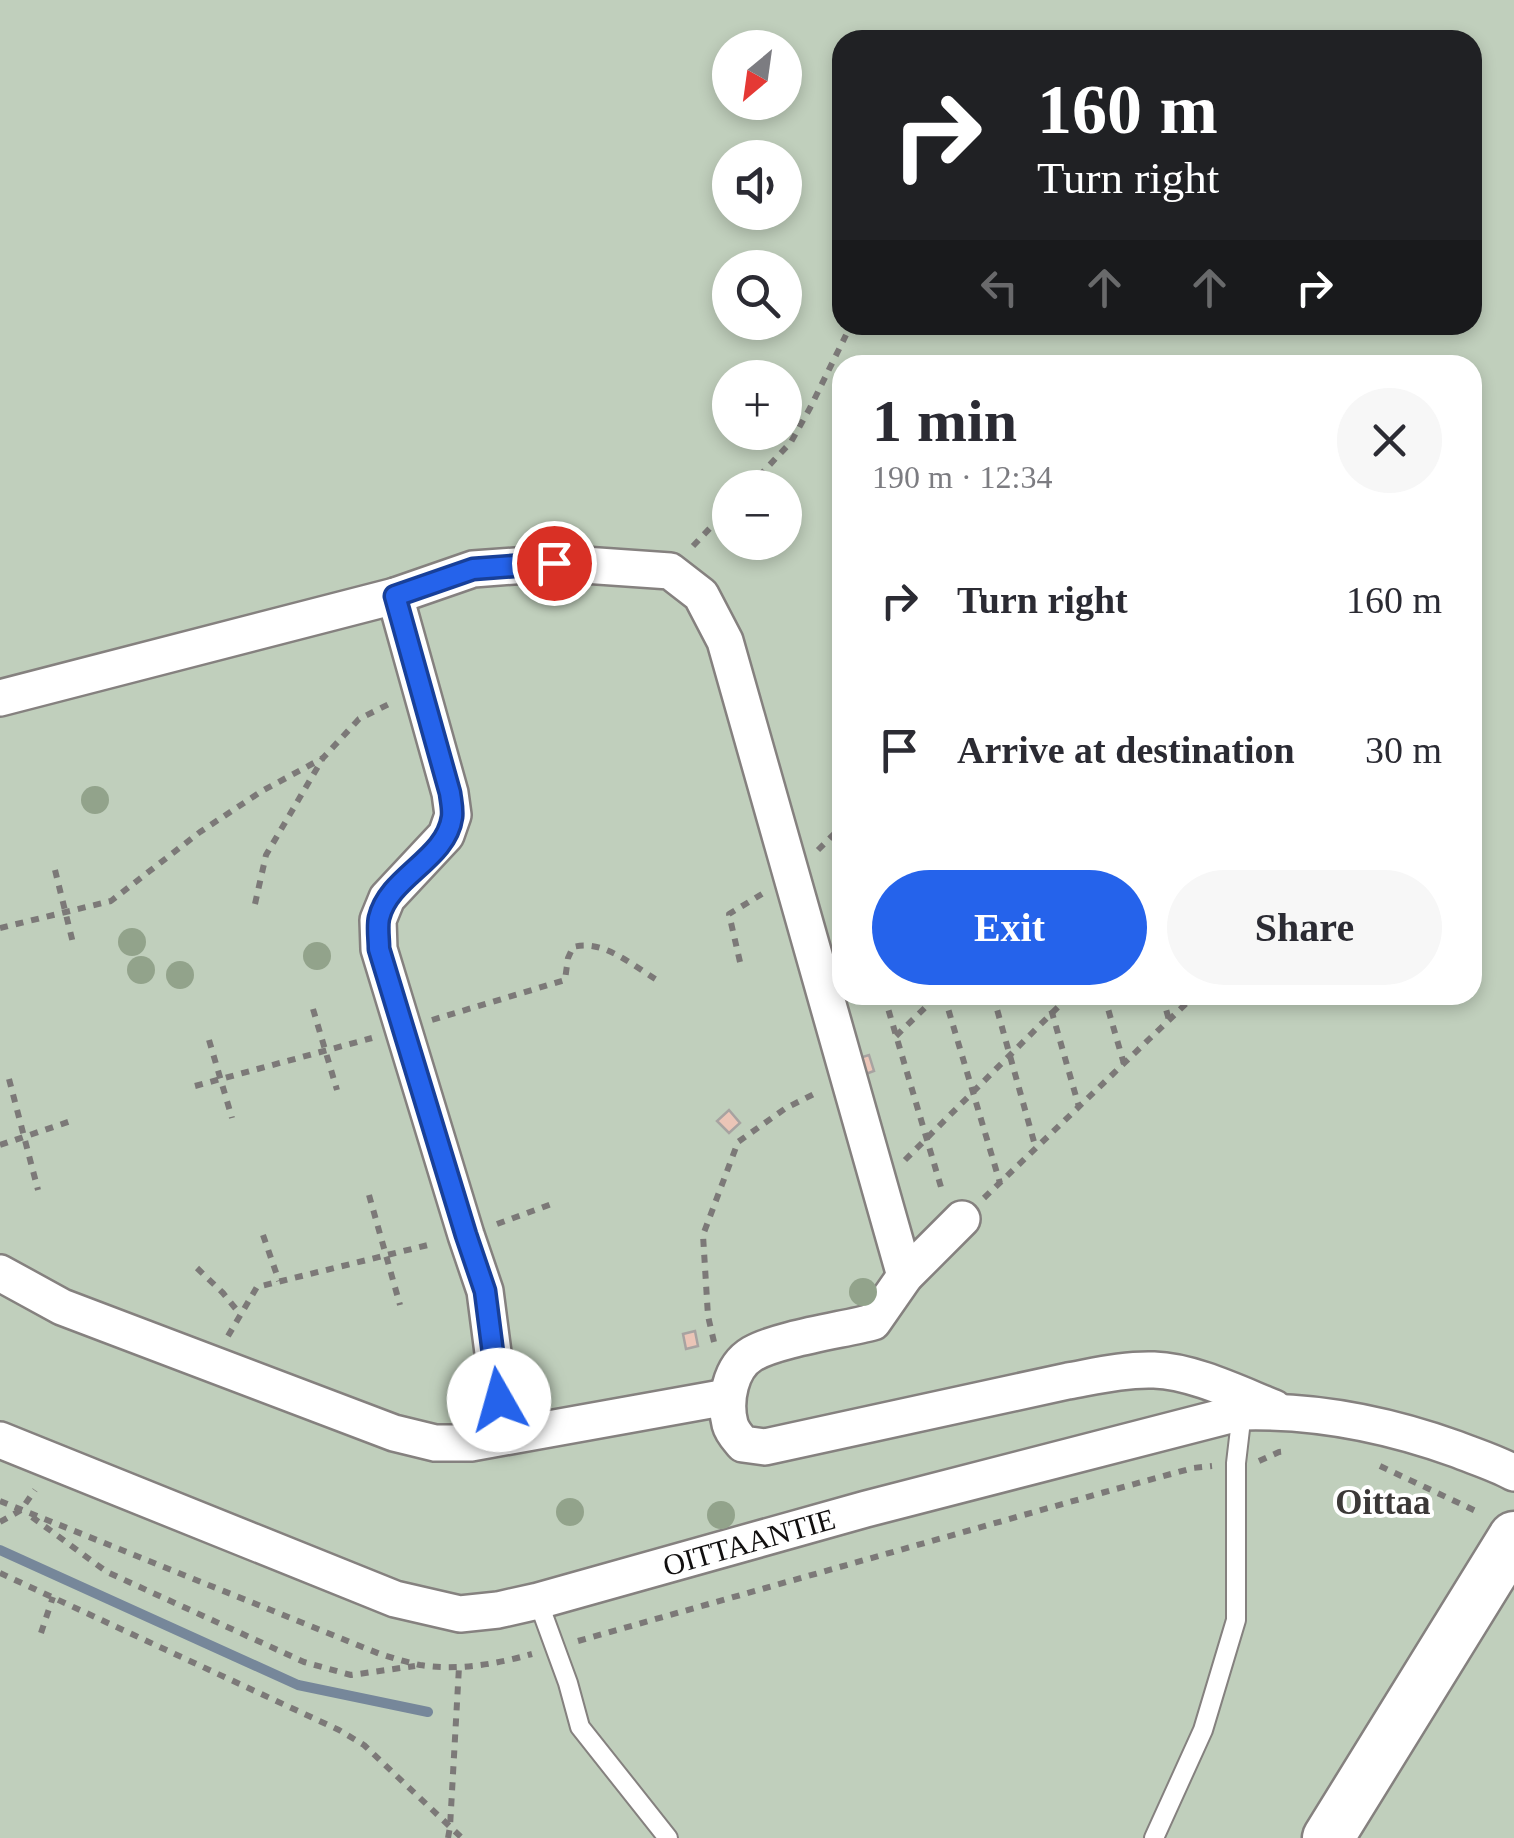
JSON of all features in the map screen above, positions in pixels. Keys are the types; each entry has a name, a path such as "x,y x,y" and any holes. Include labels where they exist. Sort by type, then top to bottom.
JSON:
{"main road":[{"path":"1328,1838 1496,1525"}],"street":[{"path":"0,698 395,596 473,569 554,563 670,571 701,595 725,641 905,1276"},
{"path":"395,596 453,815 446,835 387,898 378,920 379,949 485,1291 499,1400 490,1440"},
{"path":"962,1220 905,1276 873,1322 749,1355 734,1376 727,1397 731,1428 743,1444 765,1447 1068,1381 1157,1370 1210,1382 1280,1411"},
{"path":"0,1273 62,1306 394,1433 435,1443 471,1444 727,1397"},
{"name":"OITTAANTIE","path":"0,1440 395,1599 460,1614 538,1600 866,1509 1242,1412 1280,1411 1338,1418 1421,1436 1500,1465 1514,1474"}],"lane":[{"path":"1154,1838 1202,1730 1236,1620 1236,1463 1242,1412"},
{"path":"538,1600 580,1727 668,1838"}],"path":[{"path":"764,470 790,442 832,363"},
{"path":"670,571 712,526"},
{"path":"255,904 266,855 323,758 359,719 389,703 422,694"},
{"path":"0,928 111,901 200,832 262,791 323,758"},
{"path":"55,870 74,943"},
{"path":"740,962 730,914 790,877"},
{"path":"565,980 574,947 588,943 606,949 656,980"},
{"path":"887,1005 941,1187"},
{"path":"896,1036 930,1005"},
{"path":"944,1005 1000,1183"},
{"path":"996,1005 1036,1149"},
{"path":"1050,1005 1079,1107"},
{"path":"879,1184 1060,1005"},
{"path":"1107,1005 1124,1064"},
{"path":"1165,1005 1169,1020"},
{"path":"962,1220 1185,1005"},
{"path":"314,1009 337,1090"},
{"path":"210,1040 232,1118"},
{"path":"727,1397 708,1316 703,1235 738,1142 786,1108 848,1077"},
{"path":"9,1079 38,1190"},
{"path":"0,1145 72,1121"},
{"path":"369,1195 400,1305"},
{"path":"212,1364 257,1287 466,1235 557,1202"},
{"path":"263,1235 279,1282"},
{"path":"197,1268 240,1315"},
{"path":"21,1510 107,1572 304,1662 352,1674 421,1665 458,1667 504,1662 1193,1468 1258,1462 1292,1451"},
{"path":"0,1522 21,1510 55,1462"},
{"path":"1377,1465 1433,1489 1496,1525"},
{"path":"0,1501 362,1647 421,1665"},
{"path":"0,1573 339,1730 364,1745 462,1838"},
{"path":"41,1633 52,1596"},
{"path":"448,1838 458,1667"}],"green space":[{"path":"0,0 1514,0 1514,1838 0,1838"}],"building":[{"path":"832,949 832,974 830,975 823,952"},
{"path":"869,1055 874,1071 860,1076 856,1059"},
{"path":"729,1110 740,1123 729,1133 717,1121"},
{"path":"695,1331 698,1346 686,1349 683,1334"}],"waterway":[{"path":"0,1550 298,1685 428,1712"}],"district":[{"name":"Oittaa","path":"1383,1502"}],"route":[{"path":"499,1400 485,1291 379,949 378,920 387,898 446,835 453,815 395,596 473,569 554,563"}]}
